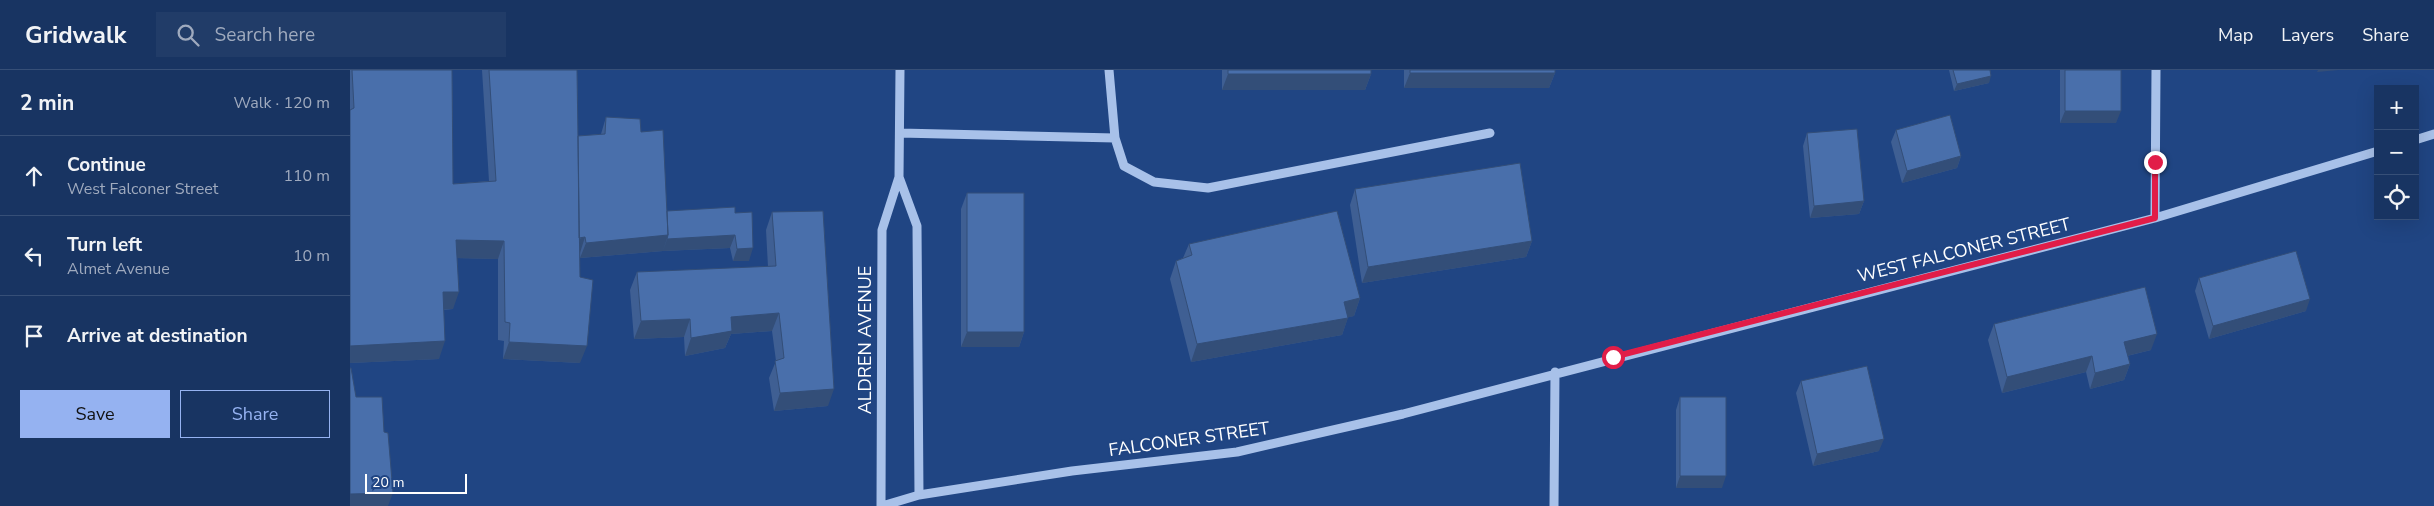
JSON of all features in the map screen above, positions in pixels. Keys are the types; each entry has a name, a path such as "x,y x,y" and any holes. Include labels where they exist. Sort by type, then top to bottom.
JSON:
{"street":[{"name":"ALDREN AVENUE","path":"882,506 882,230 899,177 900,70"},
{"path":"1109,70 1115,138 1124,166 1154,182 1208,188 1490,133"},
{"path":"2155,218 2156,70"},
{"path":"900,133 1115,138"},
{"path":"2419,139 2434,134"},
{"name":"WEST FALCONER STREET","path":"1555,372 2155,218 2374,152"},
{"name":"ALDREN AVENUE","path":"899,177 917,226 919,495"},
{"path":"1554,506 1555,372"},
{"name":"FALCONER STREET","path":"882,506 906,503 919,495 1072,471 1237,452 1403,414 1555,372"}],"building":[{"path":"352,70 452,70 453,184 496,181 489,70 577,70 580,277 593,280 587,346 509,342 510,323 505,322 504,241 456,240 459,292 443,292 445,341 350,346 350,110 354,108"},
{"path":"1228,70 1371,70 1371,74 1228,74"},
{"path":"1410,70 1555,70 1555,73 1410,73"},
{"path":"1953,70 1990,70 1991,76 1957,84"},
{"path":"2065,70 2121,70 2121,111 2065,111"},
{"path":"1950,115 1961,156 1907,171 1896,130"},
{"path":"606,117 640,119 641,132 663,130 668,235 586,243 585,237 579,238 578,136 605,134"},
{"path":"1857,129 1864,201 1814,206 1807,133"},
{"path":"1520,163 1532,241 1368,267 1355,189"},
{"path":"967,193 1024,193 1024,332 967,332"},
{"path":"735,207 735,213 752,212 753,248 737,249 735,235 667,239 667,211"},
{"path":"823,211 834,389 780,393 775,361 784,358 779,313 731,317 732,331 691,338 690,319 641,321 637,272 776,266 772,212"},
{"path":"1337,211 1360,298 1344,302 1348,318 1197,344 1176,261 1192,255 1189,244"},
{"path":"2296,251 2310,299 2213,326 2199,278"},
{"path":"2145,287 2157,334 2124,342 2130,364 2095,373 2092,356 2007,377 1994,324"},
{"path":"1867,366 1884,439 1817,454 1801,381"},
{"path":"350,368 356,397 382,397 384,432 388,433 393,493 350,494"},
{"path":"1680,397 1726,397 1726,476 1680,476"}],"route":[{"path":"1613,357 2155,218 2155,162"}]}
